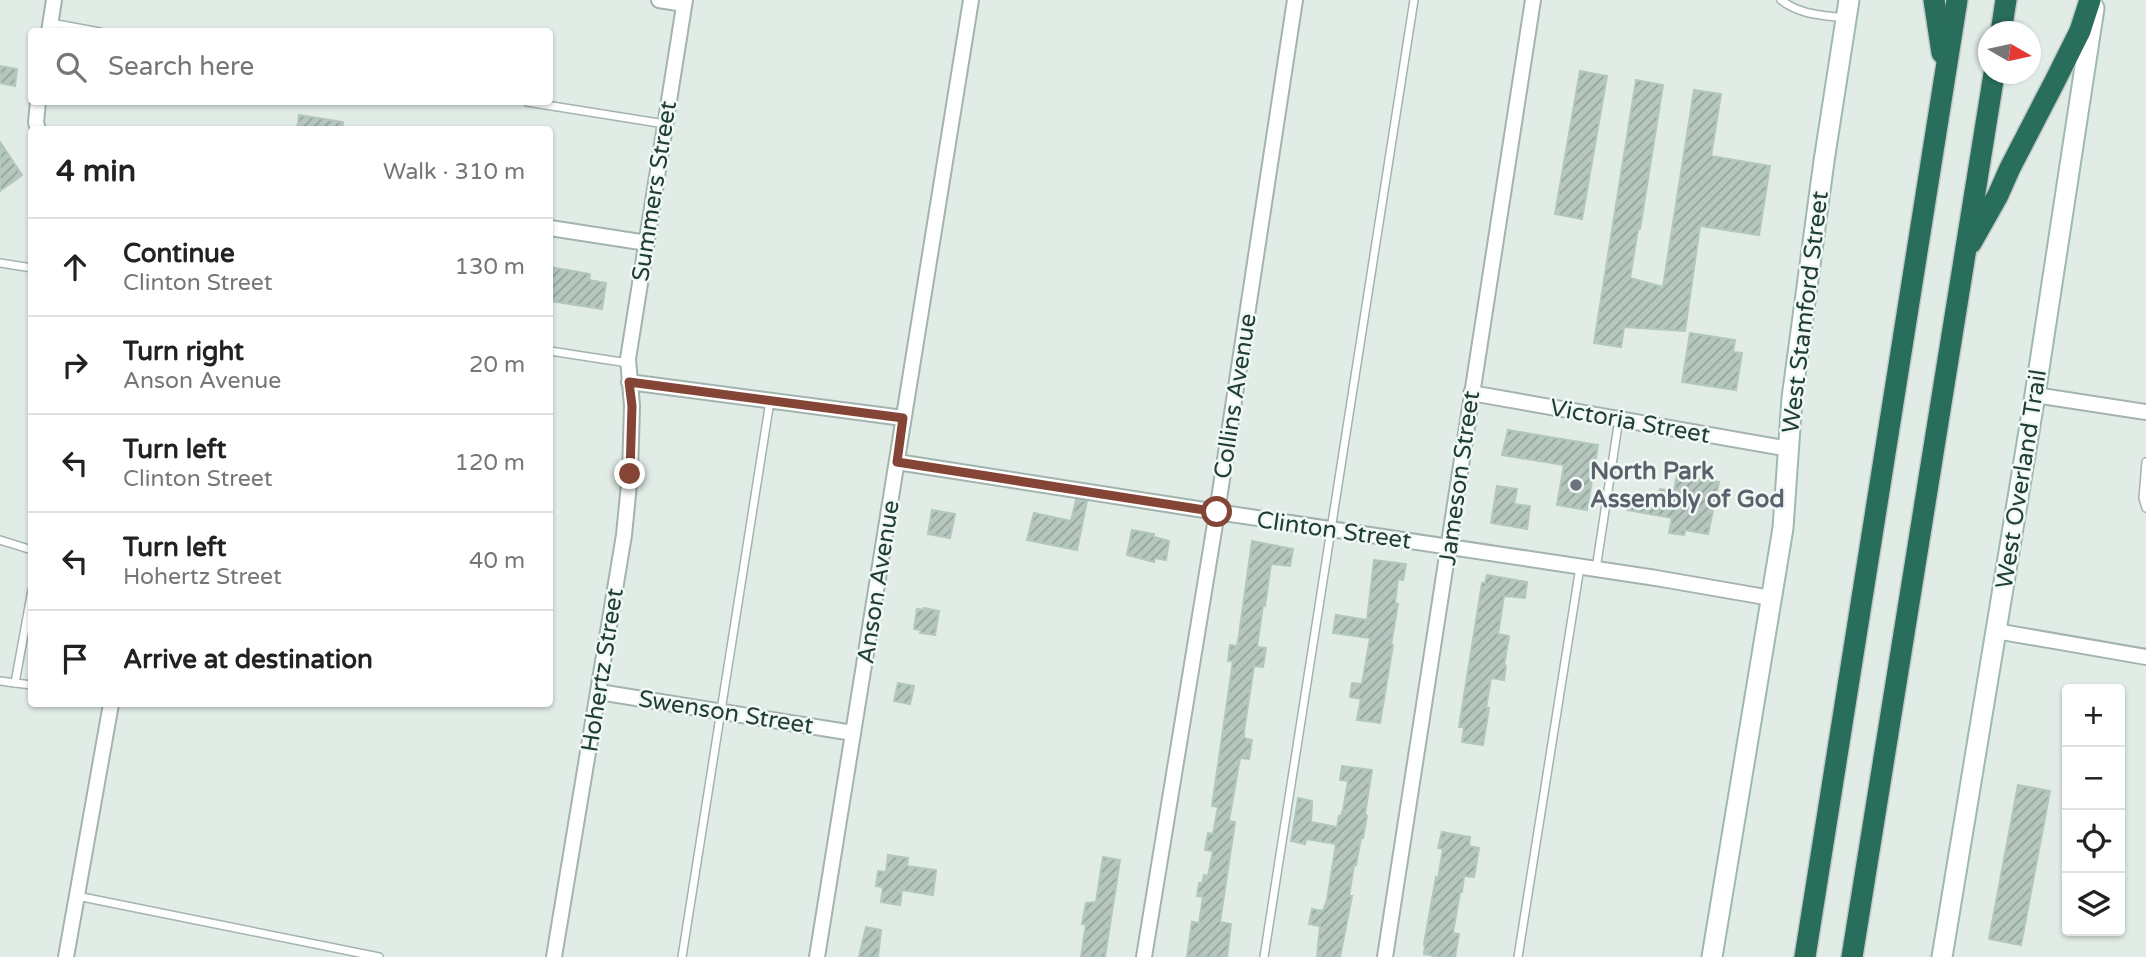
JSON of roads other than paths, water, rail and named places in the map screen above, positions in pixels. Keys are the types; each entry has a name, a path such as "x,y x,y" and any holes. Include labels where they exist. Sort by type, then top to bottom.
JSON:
{"highway":[{"path":"1934,0 1945,72"},
{"path":"1805,957 1957,0"},
{"path":"2003,21 2006,0"},
{"path":"1964,254 1998,195 2093,0"},
{"path":"1852,957 1992,84"}],"main road":[{"name":"West Overland Trail","path":"1942,957 2035,395 2093,0"},
{"name":"West Stamford Street","path":"1712,957 1783,528 1792,398 1847,9"}],"street":[{"path":"50,27 54,0"},
{"path":"659,0 684,2"},
{"name":"Anson Avenue","path":"817,957 971,0"},
{"name":"Collins Avenue","path":"1144,957 1217,512 1295,0"},
{"name":"Jameson Street","path":"1385,957 1533,0"},
{"name":"Summers Street","path":"629,382 628,363 684,2"},
{"path":"37,126 38,105"},
{"path":"553,228 647,243"},
{"path":"629,382 903,418"},
{"name":"Hohertz Street","path":"554,957 624,535 630,474 632,406 629,382"},
{"name":"Victoria Street","path":"1471,393 1789,449"},
{"path":"2035,395 2146,412"},
{"name":"Clinton Street","path":"897,462 1580,566 1771,598"},
{"path":"1996,631 2146,657"},
{"name":"Swenson Street","path":"599,692 853,733"},
{"path":"66,957 110,707"}],"lane":[{"path":"1264,957 1414,0"},
{"path":"1780,0 1803,13 1847,9"},
{"path":"546,105 665,124"},
{"path":"0,263 28,267"},
{"path":"553,351 628,363"},
{"path":"681,957 771,401"},
{"path":"1596,569 1619,419"},
{"path":"2146,462 2143,490 2146,508"},
{"path":"0,540 28,549"},
{"path":"1518,957 1580,566"},
{"path":"15,683 28,612"},
{"path":"0,681 28,685"},
{"path":"77,896 379,957"}],"place":[{"name":"North Park Assembly of God","path":"1576,485"}]}
